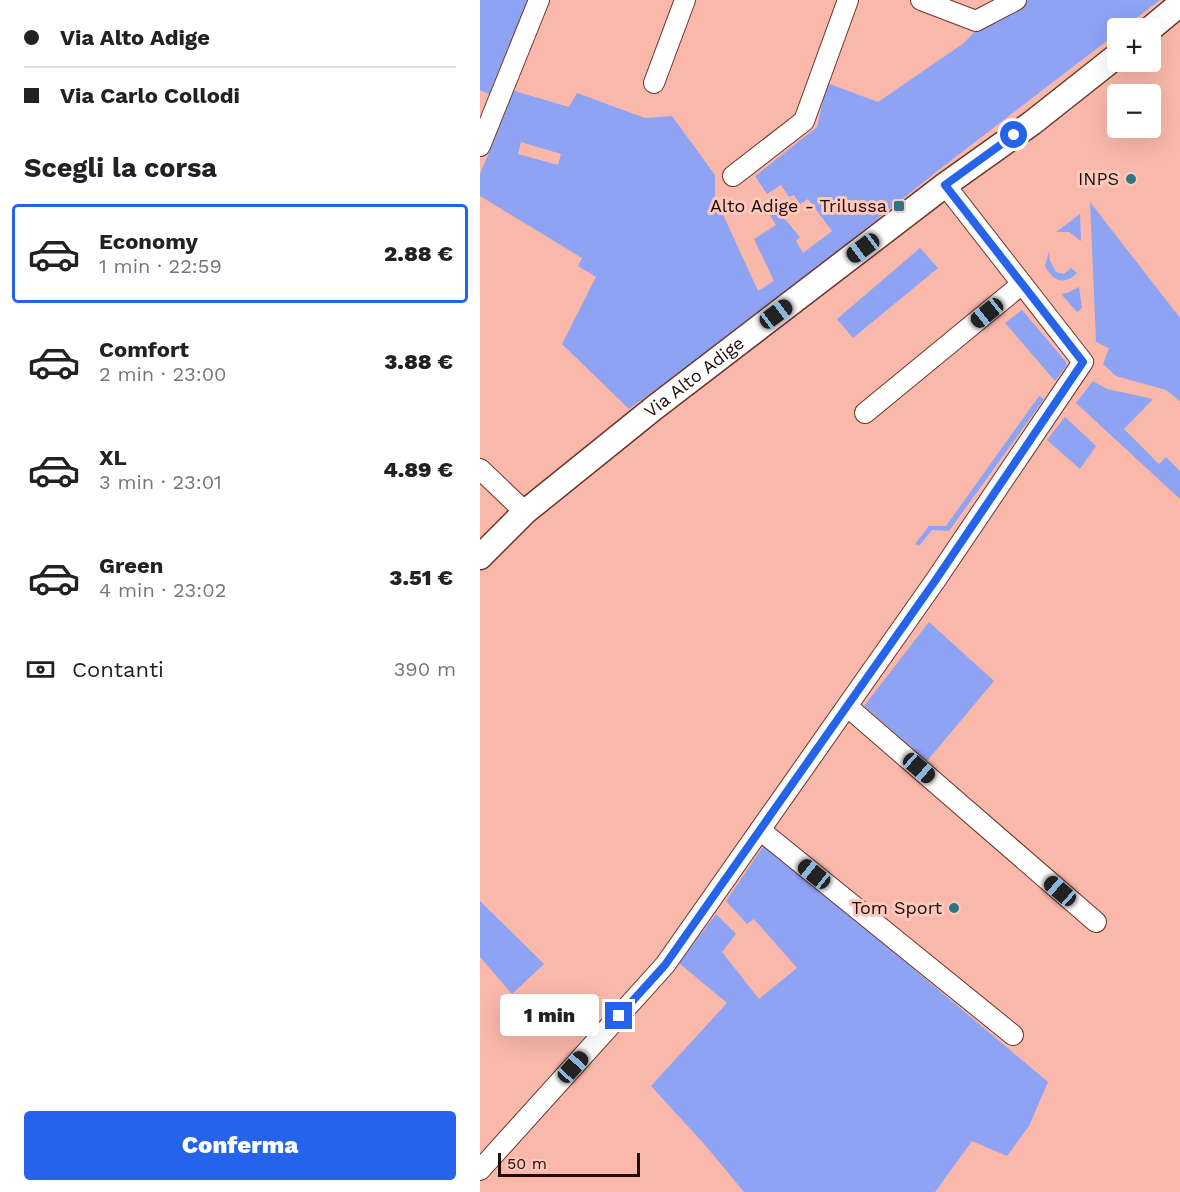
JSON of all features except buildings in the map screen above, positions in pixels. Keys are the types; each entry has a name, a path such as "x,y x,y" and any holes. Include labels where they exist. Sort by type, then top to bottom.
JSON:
{"street":[{"path":"480,146 487,107 539,0"},
{"path":"654,83 686,0"},
{"path":"733,176 804,122 848,0"},
{"path":"921,0 976,21 1016,0"},
{"path":"1161,20 1180,4"},
{"name":"Via Alto Adige","path":"480,557 525,512 654,408 945,185 1032,123 1107,64"},
{"path":"480,1170 665,965 848,707 1083,362 945,185"},
{"path":"865,413 1022,284"},
{"path":"480,469 525,512"},
{"path":"848,707 1096,922"},
{"path":"760,830 1013,1035"}],"shaded area":[{"path":"480,0 529,0 491,95 480,90"},
{"path":"1029,0 1160,0 1136,18 1107,18 1107,41 936,172 764,310 629,409 562,344 596,277 578,266 582,258 480,196 480,174 511,90 569,107 577,93 645,118 672,116 715,175 715,197 758,291 774,281 754,239 776,225 769,214 777,210 800,237 796,241 803,253 832,231 808,199 800,204 794,195 789,197 781,185 767,194 755,176 817,127 827,83 878,102 964,43 979,27","holes":["521,142 561,154 558,165 518,154"]},
{"path":"1090,202 1180,318 1180,401 1166,390 1116,376 1103,364 1109,348 1096,342"},
{"path":"1080,214 1081,241 1069,232 1056,232"},
{"path":"920,248 938,268 853,338 837,319"},
{"path":"1049,251 1050,261 1056,272 1064,274 1071,268 1077,273 1068,280 1055,278 1045,266"},
{"path":"1079,287 1082,308 1077,312 1061,294"},
{"path":"1022,310 1066,362 1067,365 1055,381 1005,323"},
{"path":"1093,381 1107,389 1153,399 1124,429 1159,464 1166,457 1180,471 1180,499 1076,403"},
{"path":"1039,396 1044,399 949,531 932,530 919,546 915,544 929,526 946,526"},
{"path":"1065,417 1096,446 1080,469 1047,440"},
{"path":"929,622 994,681 927,761 864,706"},
{"path":"767,841 885,945 1048,1082 1029,1126 1007,1156 972,1141 935,1192 744,1192 651,1086 727,1003 679,963 716,914 736,934 722,952 759,999 797,968 754,919 747,924 726,901"},
{"path":"480,901 544,964 512,994 480,957"}],"place":[{"name":"INPS","path":"1131,179"},
{"name":"Alto Adige - Trilussa","path":"899,206"},
{"name":"Tom Sport","path":"954,908"}],"route":[{"path":"619,1016 665,965 848,707 1083,362 945,185 1014,135"}]}
